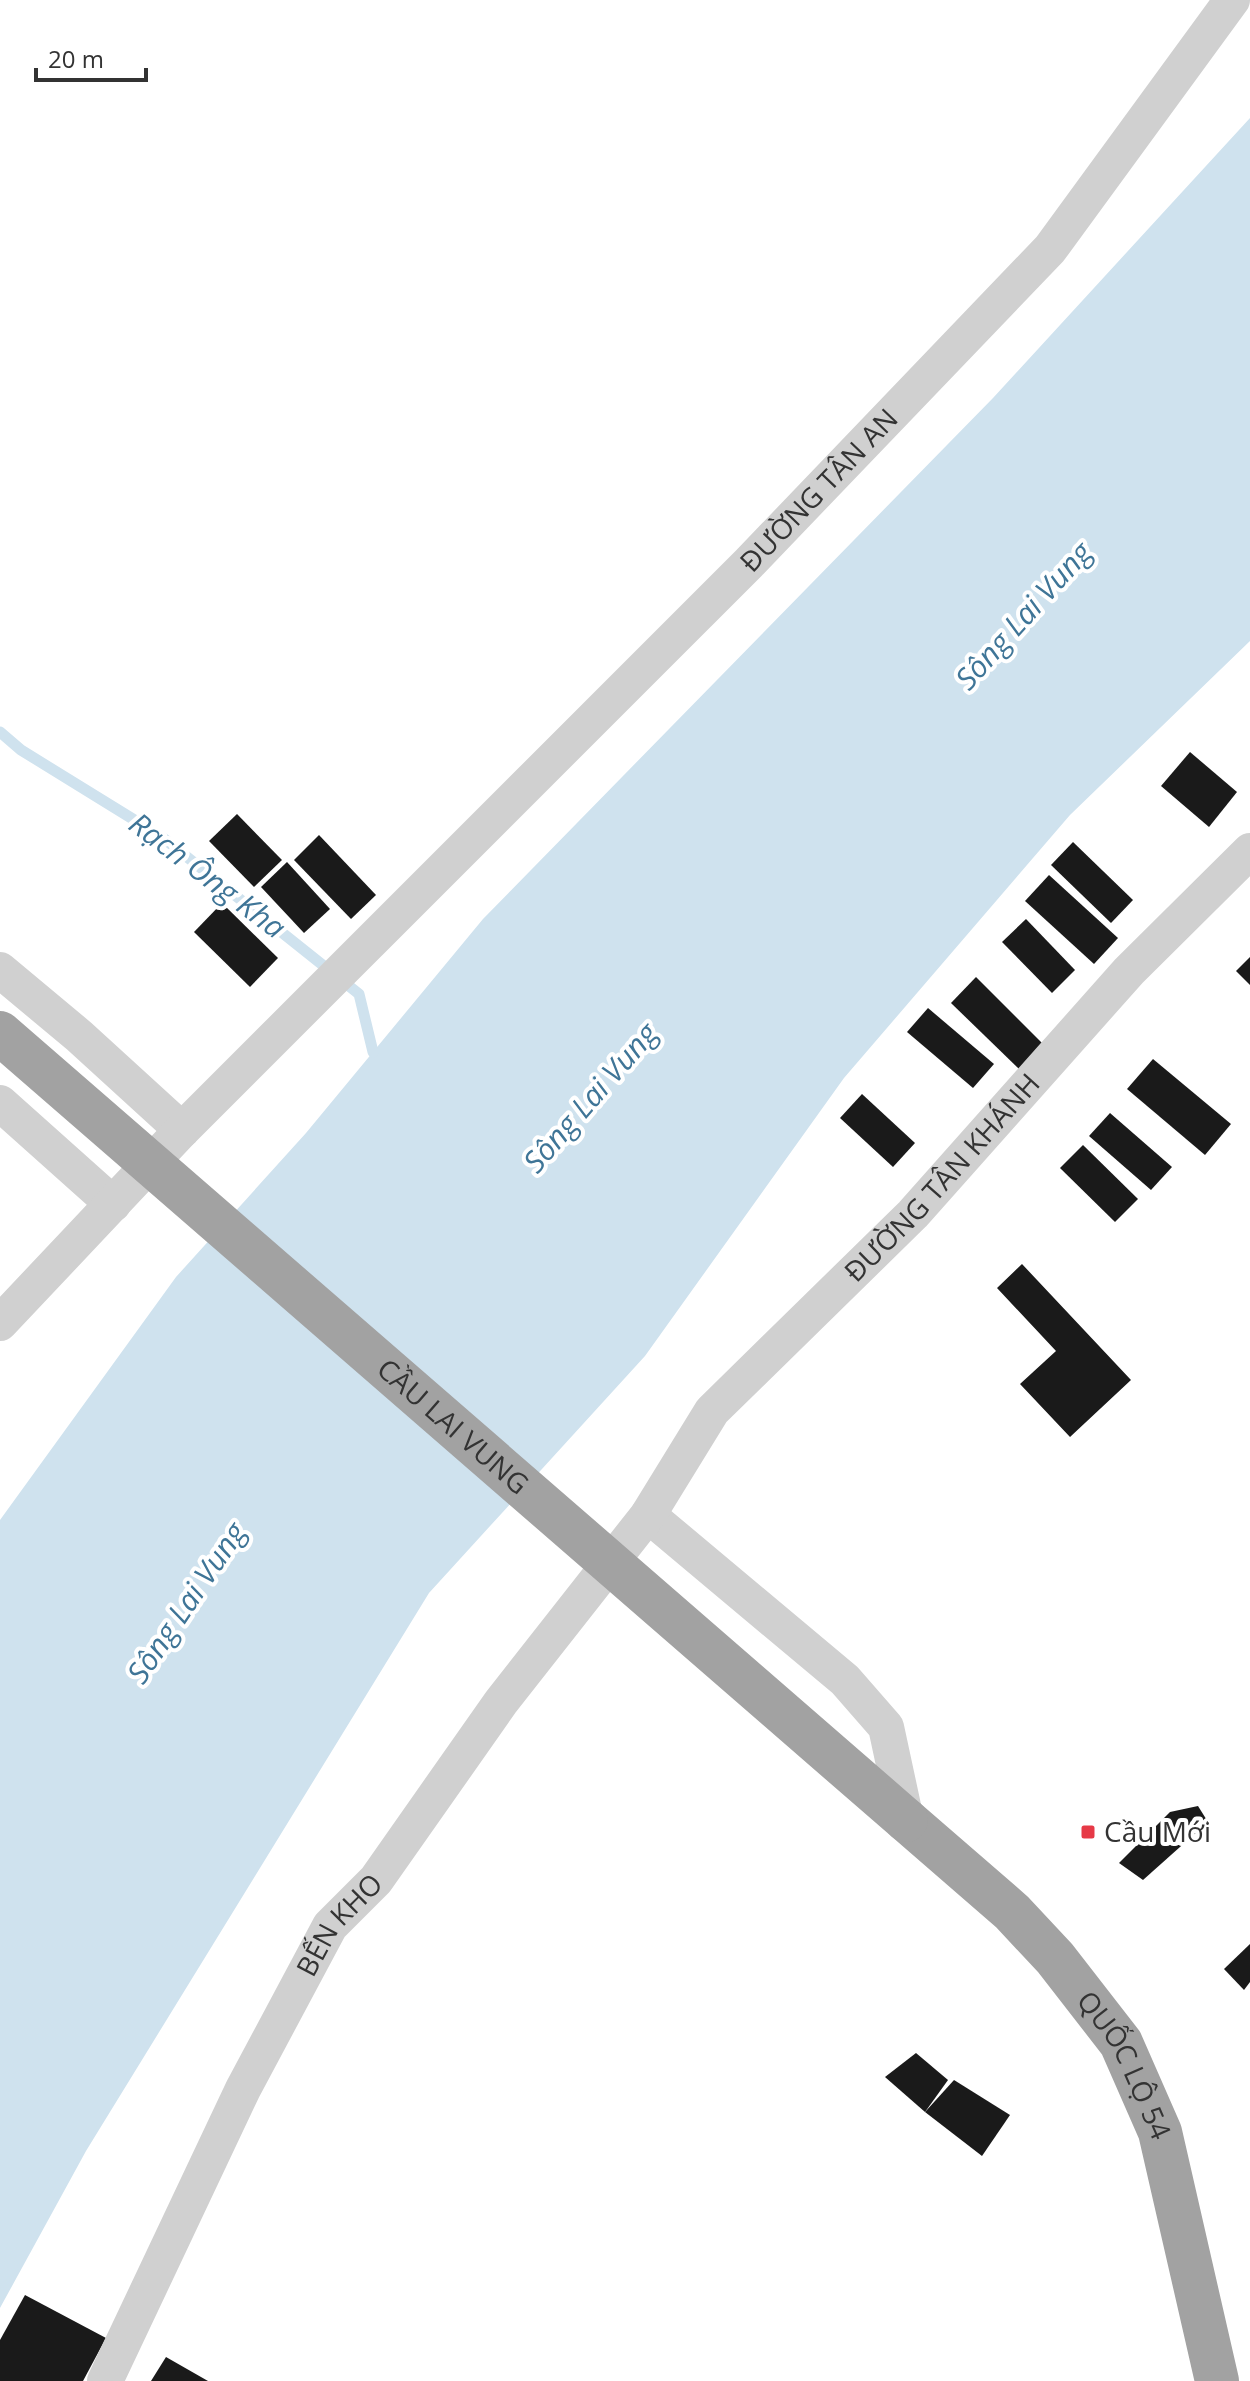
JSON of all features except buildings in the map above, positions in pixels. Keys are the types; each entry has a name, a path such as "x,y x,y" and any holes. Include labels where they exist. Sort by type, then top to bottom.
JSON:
{"highway":[{"name":"CẦU LAI VUNG","path":"0,1033 906,1820"},
{"name":"QUỐC LỘ 54","path":"906,1820 1012,1912 1055,1958 1121,2043 1160,2132 1217,2381"}],"street":[{"name":"ĐƯỜNG TÂN AN","path":"182,1130 749,563 1050,249 1232,0"},
{"name":"ĐƯỜNG TÂN KHÁNH","path":"648,1515 712,1411 913,1214 1129,971 1250,851"},
{"path":"0,970 79,1036 182,1130 0,1323"},
{"path":"0,1103 113,1204"},
{"path":"648,1515 845,1680 886,1727 906,1820"},
{"name":"BẾN KHO","path":"105,2381 222,2130 330,1926 376,1880 501,1702 590,1584 648,1515"}],"water":[{"name":"Sông Lai Vung","path":"1250,118 1250,641 1070,815 844,1078 645,1356 429,1593 86,2151 0,2308 0,1520 176,1277 306,1133 483,919 993,398"}],"waterway":[{"name":"Rạch Ông Kha","path":"0,732 21,750 162,837 359,994 373,1052"}],"place":[{"name":"Cầu Mới","path":"1088,1832"}]}
